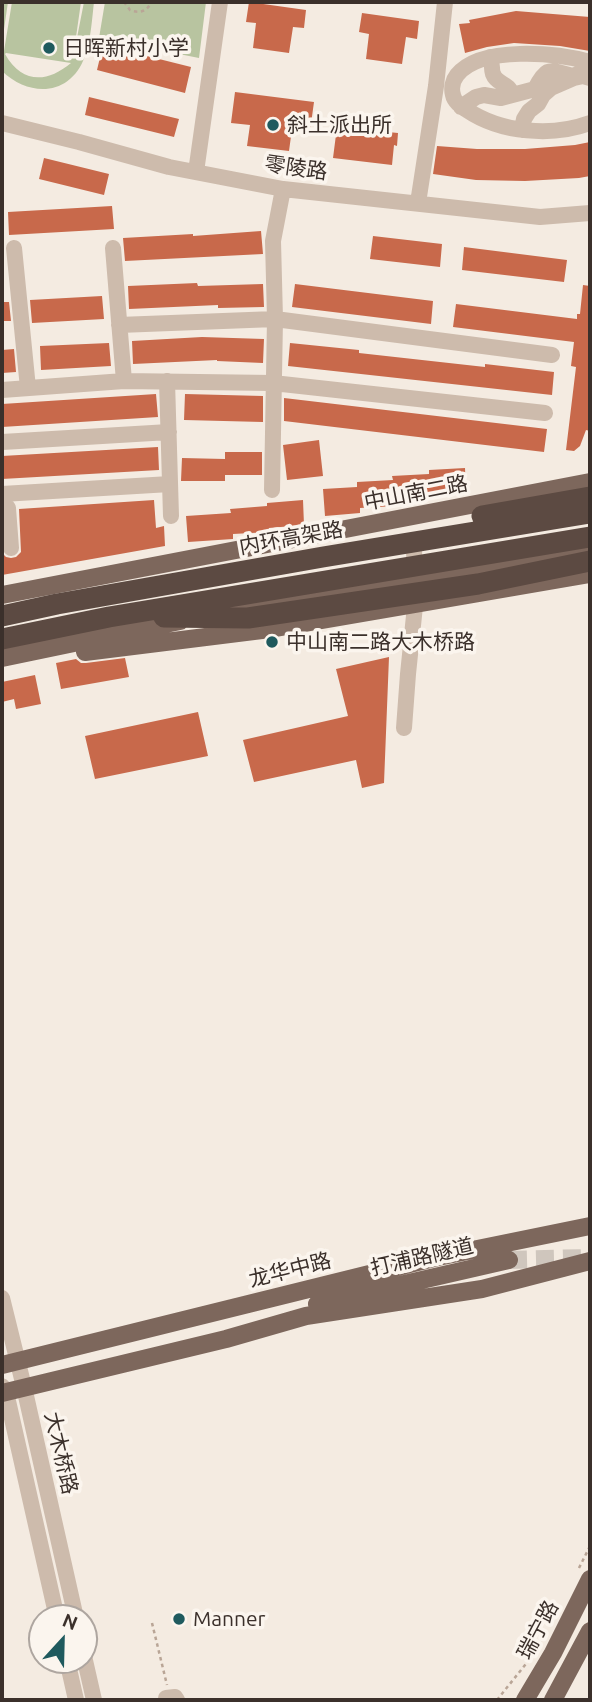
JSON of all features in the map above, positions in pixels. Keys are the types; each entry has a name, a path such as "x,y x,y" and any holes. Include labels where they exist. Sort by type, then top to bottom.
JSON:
{"highway":[{"path":"98,596 283,551 590,497"},
{"name":"内环高架路","path":"2,616 98,596 590,512"},
{"path":"2,639 109,617 590,537"},
{"path":"109,617 248,618 478,584 590,561"}],"main road":[{"name":"中山南二路","path":"2,597 590,482"},
{"name":"中山南二路","path":"2,597 354,559 590,512"},
{"path":"2,658 261,604 590,552"},
{"path":"2,658 53,656 270,629 590,574"},
{"name":"龙华中路","path":"10,1363 438,1257 590,1226"},
{"name":"打浦路隧道","path":"226,1339 318,1303 509,1261"},
{"path":"3,1390 226,1339 306,1316 482,1289 590,1261"},
{"name":"瑞宁路","path":"525,1700 553,1653 584,1575"},
{"path":"554,1700 590,1631"}],"street":[{"path":"196,173 220,2"},
{"path":"418,203 444,87 445,2"},
{"path":"444,87 464,68 490,57 547,55 588,72"},
{"path":"490,57 494,64 494,77 509,87 512,95"},
{"path":"522,130 524,119 543,95 540,79 554,70 573,76 588,72"},
{"path":"444,87 461,107 474,116 497,125 522,130 561,130 590,123"},
{"path":"461,107 484,95 501,98 543,89"},
{"name":"零陵路","path":"2,123 169,167 283,189 540,217 590,213"},
{"path":"272,490 275,319 273,241 283,189"},
{"path":"14,248 28,388"},
{"path":"113,248 124,381"},
{"path":"119,325 275,319 552,355"},
{"path":"2,390 124,381 273,383 545,414"},
{"path":"167,381 171,516"},
{"path":"2,442 169,432"},
{"path":"2,494 170,484"},
{"path":"2,500 8,508 11,548"},
{"path":"404,728 415,606 414,546"},
{"name":"大木桥路","path":"2,1298 10,1363 24,1387 73,1604"},
{"name":"大木桥路","path":"3,1390 54,1604"},
{"path":"70,1674 76,1700"},
{"path":"88,1674 94,1700"}],"path":[{"path":"124,2 131,10 139,12 147,9 151,2"},
{"path":"584,1575 590,1546"},
{"path":"152,1623 171,1696"},
{"path":"497,1700 533,1655 545,1631"}],"green space":[{"path":"2,2 8,2 2,43"},
{"path":"12,2 81,2 73,58 84,2 94,2 85,56 70,79 49,89 37,89 13,80 2,71 2,43 4,51","holes":["6,53 71,63 53,74 35,77 19,71"]},
{"path":"105,2 206,2 199,58 99,38"}],"building":[{"path":"249,2 306,10 304,28 293,27 289,53 253,48 256,23 246,22"},
{"path":"516,11 590,17 590,51 514,43 465,53 459,24"},
{"path":"362,13 419,21 417,39 406,37 402,64 366,59 369,34 359,32"},
{"path":"103,45 191,67 185,93 97,70"},
{"path":"235,92 314,102 310,131 292,129 289,151 247,146 250,125 231,123"},
{"path":"89,97 179,119 174,137 85,115"},
{"path":"337,127 398,133 392,165 333,158"},
{"path":"590,142 590,176 525,181 476,180 433,174 437,146 525,149"},
{"path":"44,158 109,174 104,195 39,179"},
{"path":"112,206 114,229 9,235 8,212"},
{"path":"261,231 263,254 125,261 123,238"},
{"path":"373,236 442,244 440,267 370,259"},
{"path":"464,247 567,260 564,282 462,270"},
{"path":"197,283 198,286 263,284 264,307 218,308 218,305 129,309 128,286"},
{"path":"295,284 433,301 431,324 292,307"},
{"path":"583,285 590,286 590,431 586,430 580,446 574,451 566,450 576,367 571,366 574,342 453,327 456,304 577,319"},
{"path":"102,296 104,319 32,323 30,300"},
{"path":"2,302 9,302 11,321 2,321"},
{"path":"202,337 264,339 263,363 217,360 133,364 132,341"},
{"path":"109,343 111,366 41,370 40,346"},
{"path":"290,343 485,367 485,364 554,372 552,395 288,366"},
{"path":"14,349 16,372 2,373 2,350"},
{"path":"156,394 158,417 2,427 2,404"},
{"path":"185,394 263,396 263,422 184,420"},
{"path":"284,398 547,429 544,452 284,421"},
{"path":"319,440 323,476 287,480 283,445"},
{"path":"158,447 159,470 2,479 2,456"},
{"path":"225,452 262,452 262,475 225,475 225,481 181,481 182,458 225,459"},
{"path":"465,468 466,492 431,495 431,499 395,501 395,506 360,508 360,513 325,516 323,489 357,487 357,482 429,474 429,470"},
{"path":"154,500 156,528 164,526 165,546 2,575 2,553 11,558 21,552 19,509"},
{"path":"303,500 304,525 269,528 269,532 233,534 233,539 188,542 186,516 231,513 230,509"},
{"path":"389,657 384,783 362,788 356,760 254,782 243,740 348,716 336,669"},
{"path":"125,658 129,677 61,689 56,663 76,659 86,663"},
{"path":"35,675 41,704 16,709 14,699 2,702 2,682"},
{"path":"198,712 208,756 95,779 85,736"}],"tunnel":[{"path":"509,1260 586,1258"}],"place":[{"name":"日晖新村小学","path":"49,48"},
{"name":"斜土派出所","path":"273,125"},
{"name":"中山南二路大木桥路","path":"272,642"},
{"name":"Manner","path":"179,1619"}]}
